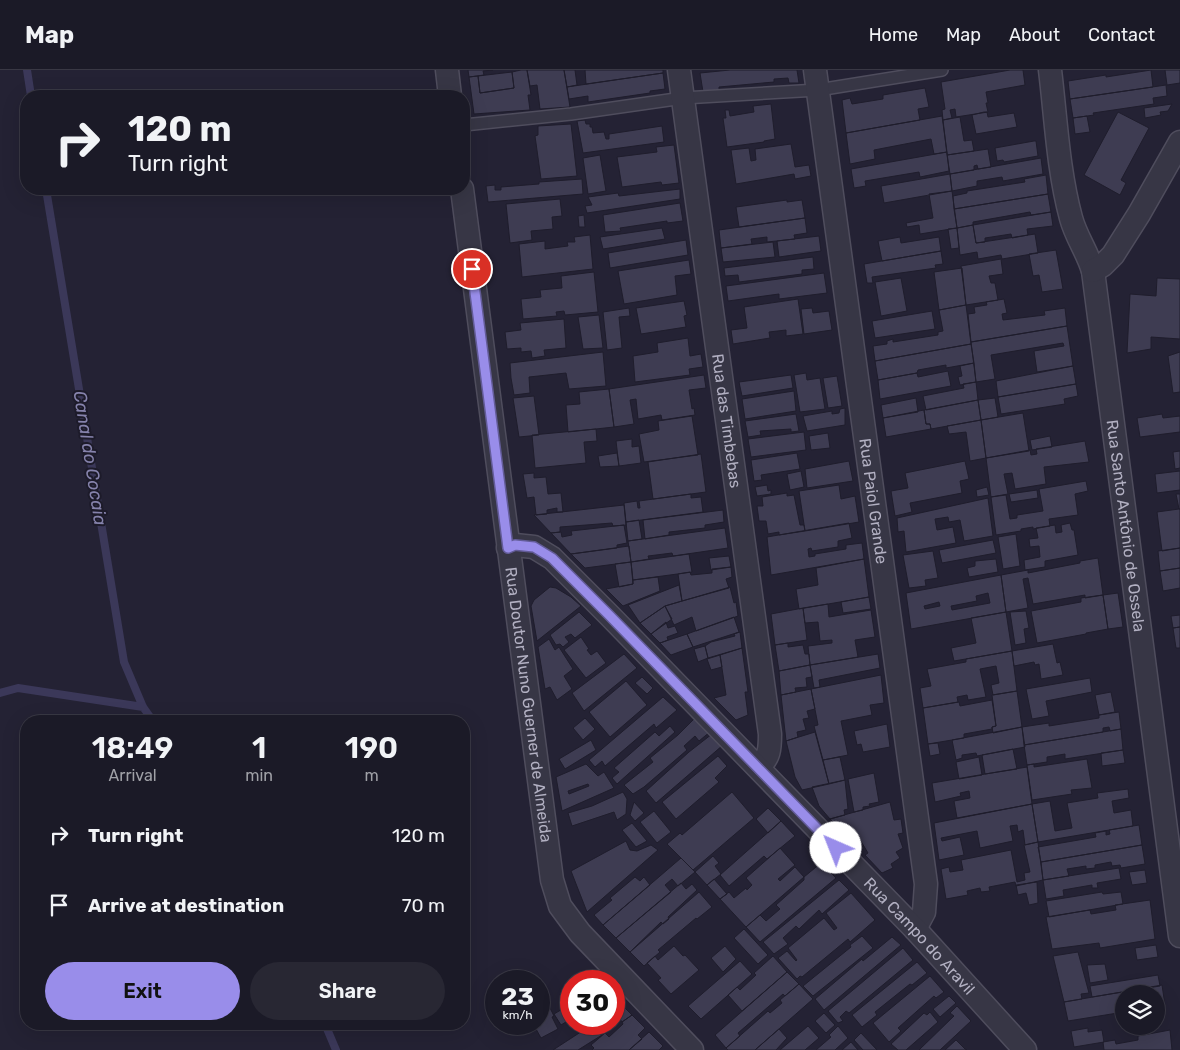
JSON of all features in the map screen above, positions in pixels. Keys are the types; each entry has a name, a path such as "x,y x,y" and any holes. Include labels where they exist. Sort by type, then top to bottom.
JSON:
{"street":[{"path":"447,70 449,90"},
{"name":"Rua das Timbebas","path":"679,70 770,734 770,749 763,764 757,766"},
{"name":"Rua Santo Antônio de Ossela","path":"1050,70 1063,175 1071,218 1093,271 1180,936"},
{"name":"Rua Paiol Grande","path":"817,80 926,884 924,912 915,929"},
{"path":"1093,271 1103,265 1113,255 1180,142"},
{"name":"Rua Doutor Nuno Guerner de Almeida","path":"463,195 552,880 560,906 580,933 692,1050"},
{"name":"Rua Campo do Aravil","path":"508,548 515,545 534,547 552,558 915,929 1025,1050"}],"lane":[{"path":"470,124 571,114 817,80 942,70"}],"building":[{"path":"468,70 493,70 483,71 484,75 469,77"},
{"path":"527,70 531,95 528,95 530,110 474,114 469,77 478,76 480,93 514,88 512,72"},
{"path":"527,70 564,70 570,107 540,109 537,85 530,86"},
{"path":"564,70 575,70 577,85 567,87"},
{"path":"585,70 663,70 663,73 586,84"},
{"path":"730,70 797,70 799,83 789,83 788,78 774,79 774,82 719,87 719,90 703,92 700,73"},
{"path":"1010,70 1023,70 1025,85 986,92 988,112 956,117 955,109 950,110 952,118 943,120 942,110 945,109 941,82"},
{"path":"1151,70 1153,87 1070,99 1068,81"},
{"path":"1165,70 1180,70 1180,83 1167,85"},
{"path":"512,72 514,88 480,93 478,76"},
{"path":"663,73 665,89 588,102 588,96 569,99 567,87"},
{"path":"1166,85 1167,96 1153,98 1154,104 1093,113 1094,115 1073,118 1070,99"},
{"path":"925,88 929,107 918,109 920,120 846,133 842,100 850,98 852,104 883,99 883,95"},
{"path":"771,104 775,139 727,147 723,118 726,118 725,110 729,110 730,116 754,112 753,106"},
{"path":"1172,104 1168,111 1160,112 1161,115 1145,118 1144,108"},
{"path":"987,112 988,117 1014,113 1017,127 976,134 972,115"},
{"path":"1118,112 1149,128 1121,180 1126,183 1120,195 1084,175"},
{"path":"942,116 947,152 934,154 931,139 874,150 875,159 850,164 846,133"},
{"path":"1087,116 1090,132 1075,134 1073,118"},
{"path":"960,117 964,141 972,140 974,151 947,155 943,120"},
{"path":"585,120 586,124 590,124 590,127 592,127 593,133 604,132 606,139 609,139 609,134 662,126 664,142 583,153 577,121"},
{"path":"571,124 577,176 541,179 535,136 538,135 538,126"},
{"path":"1036,141 1038,156 1004,162 1003,160 997,161 995,148"},
{"path":"791,144 795,167 809,165 811,176 795,179 794,174 736,184 731,150 749,148 751,161 756,160 755,149"},
{"path":"674,145 679,183 662,185 661,182 622,187 617,157 657,152 656,147"},
{"path":"988,149 991,167 978,169 977,165 974,166 974,170 950,174 947,155"},
{"path":"947,152 949,171 920,177 919,172 865,181 866,186 854,188 851,169"},
{"path":"600,155 606,191 588,194 583,158"},
{"path":"1041,158 1043,174 1003,181 1002,177 977,181 977,186 952,191 950,174"},
{"path":"950,174 952,191 884,203 881,186"},
{"path":"1046,175 1048,194 954,209 953,196 967,193 967,191 1025,182 1024,179"},
{"path":"582,179 583,194 488,202 486,186 495,185 495,190 501,190 501,187"},
{"path":"680,189 680,199 587,213 585,206 592,205 588,197 618,193 619,196"},
{"path":"952,191 957,228 920,234 919,225 907,227 906,223 933,218 929,194"},
{"path":"1048,194 1051,212 1031,215 1030,212 973,222 973,225 957,228 954,209"},
{"path":"560,199 562,216 552,217 553,229 531,231 532,240 510,243 506,204"},
{"path":"787,200 787,202 802,200 805,218 739,227 736,207"},
{"path":"680,203 683,221 667,223 667,221 620,228 621,231 605,232 603,215"},
{"path":"1051,212 1053,226 1027,229 1028,235 1012,238 1011,234 985,238 985,242 976,243 973,225"},
{"path":"584,215 585,227 579,227 578,216"},
{"path":"805,218 807,233 794,235 795,239 767,242 767,237 751,239 752,244 721,248 719,230"},
{"path":"973,225 976,243 1035,234 1038,253 1002,259 1001,255 978,259 977,252 960,255 957,228"},
{"path":"662,228 665,239 603,249 600,237"},
{"path":"957,228 959,248 951,249 948,229"},
{"path":"590,235 593,269 522,277 519,244 545,241 545,249 568,246 567,242 575,242 574,237"},
{"path":"819,236 821,251 779,257 777,241"},
{"path":"900,237 901,243 939,237 941,251 882,261 878,241"},
{"path":"686,240 688,255 610,268 608,253"},
{"path":"773,242 775,257 723,262 721,248"},
{"path":"1056,250 1063,289 1042,292 1039,275 1033,276 1029,254"},
{"path":"941,251 943,264 935,265 936,268 872,277 873,283 867,283 864,264"},
{"path":"813,257 814,269 802,270 802,274 739,282 738,275 725,276 724,268"},
{"path":"1001,259 1003,274 989,276 991,283 995,283 998,300 966,305 961,266"},
{"path":"689,260 691,274 675,276 677,295 624,304 618,271"},
{"path":"962,268 966,305 939,310 934,272"},
{"path":"594,272 598,312 565,315 564,311 556,312 557,316 523,319 521,299 541,297 540,290 562,288 561,276"},
{"path":"824,273 827,293 779,299 779,294 728,301 726,286"},
{"path":"901,278 907,311 881,316 875,282"},
{"path":"1157,278 1180,279 1180,339 1151,337 1151,349 1127,353 1130,294 1156,296"},
{"path":"798,299 803,334 786,336 786,330 769,332 770,338 733,344 731,330 747,328 744,307"},
{"path":"1004,299 1007,313 1002,314 1003,320 1045,315 1044,311 1065,308 1067,326 971,342 968,314 975,313 974,307 987,305 986,302"},
{"path":"684,301 687,315 684,316 686,327 641,334 636,308"},
{"path":"966,305 971,344 875,361 873,346 887,344 887,341 893,339 893,342 938,335 938,332 943,331 939,310"},
{"path":"629,308 630,316 619,317 622,348 607,350 603,312"},
{"path":"812,308 813,313 829,311 832,330 804,334 801,309"},
{"path":"932,311 935,329 875,338 872,321"},
{"path":"599,315 603,348 583,349 578,317"},
{"path":"564,319 566,348 544,350 545,356 532,358 531,351 521,352 521,348 507,349 505,332 521,330 520,323"},
{"path":"1067,326 1073,366 1037,372 1034,351 1064,346 1063,343 991,355 995,379 976,382 971,342"},
{"path":"688,338 690,356 701,354 703,367 689,369 690,375 635,382 633,356 658,352 657,343"},
{"path":"971,344 974,363 946,368 946,365 918,370 917,373 878,380 875,361"},
{"path":"603,352 606,386 569,389 566,373 529,377 530,393 514,395 510,363"},
{"path":"1180,352 1180,392 1173,393 1168,356"},
{"path":"974,363 976,382 960,385 958,377 962,376 960,366"},
{"path":"1073,366 1076,384 998,397 996,381"},
{"path":"948,371 951,386 880,399 878,380 917,373 918,377"},
{"path":"806,373 807,380 820,378 825,409 800,412 794,375"},
{"path":"704,375 706,388 689,390 692,409 694,408 695,415 662,420 661,415 638,419 636,399 630,400 634,424 614,427 609,389"},
{"path":"791,375 793,388 742,396 739,382"},
{"path":"837,376 842,406 828,408 823,378"},
{"path":"976,382 978,400 926,410 923,396 964,388 963,384"},
{"path":"1076,384 1078,396 1064,399 1065,404 1001,414 998,397"},
{"path":"609,389 614,427 568,432 566,405 580,404 579,392"},
{"path":"794,391 796,411 745,419 742,399"},
{"path":"534,396 539,435 519,437 513,398"},
{"path":"916,398 918,412 883,418 881,405"},
{"path":"995,398 998,417 981,420 978,400"},
{"path":"978,400 981,420 931,429 930,424 926,424 924,410"},
{"path":"845,408 845,425 807,431 803,416 832,411 832,414 839,413 840,409"},
{"path":"924,410 926,424 930,424 931,429 886,437 883,418"},
{"path":"1023,413 1029,451 986,458 981,420"},
{"path":"796,414 799,431 791,432 791,429 760,431 761,435 748,437 745,421"},
{"path":"1162,414 1163,418 1180,416 1180,432 1140,437 1137,418"},
{"path":"692,416 698,455 644,462 639,434 659,430 658,421"},
{"path":"981,420 986,458 970,461 966,432 949,434 947,426"},
{"path":"596,429 597,441 584,442 586,463 535,468 532,435"},
{"path":"804,432 806,450 751,457 748,439"},
{"path":"828,433 830,448 811,450 809,436"},
{"path":"1050,436 1052,447 1032,450 1030,440"},
{"path":"632,439 632,447 639,446 641,463 619,466 616,441"},
{"path":"1085,441 1089,462 1044,467 1046,484 1015,489 1012,473 1004,474 1008,494 991,497 986,458 1030,450 1031,455 1037,454 1036,449"},
{"path":"1180,451 1180,468 1175,469 1173,452"},
{"path":"617,453 619,466 600,467 598,456"},
{"path":"797,453 800,469 761,475 762,480 754,481 751,460"},
{"path":"701,454 706,492 653,499 648,462"},
{"path":"849,461 853,481 807,488 805,469"},
{"path":"965,461 969,479 960,481 962,493 910,503 912,512 895,516 891,491 908,488 905,473"},
{"path":"801,471 804,487 790,490 787,474"},
{"path":"1180,471 1180,490 1157,493 1155,474"},
{"path":"534,473 534,478 546,477 548,494 561,493 563,512 557,512 557,508 547,510 547,514 536,515 534,497 527,498 523,474"},
{"path":"1086,481 1088,491 1075,494 1078,515 1049,519 1050,526 1021,529 1021,531 996,535 991,497 1006,495 1010,519 1017,518 1017,515 1043,511 1039,489"},
{"path":"767,485 768,491 771,490 771,494 757,496 755,487"},
{"path":"839,485 841,499 855,496 859,522 805,531 799,491"},
{"path":"987,487 989,495 977,497 976,490"},
{"path":"1037,490 1038,498 1011,502 1009,494"},
{"path":"787,493 787,496 794,495 800,525 804,525 805,531 779,535 779,532 768,534 766,521 759,521 757,506 763,506 762,497"},
{"path":"691,494 691,498 701,497 703,512 626,522 624,503 637,501 638,508 640,508 639,501"},
{"path":"1176,494 1180,494 1180,509 1179,509"},
{"path":"988,498 993,536 964,541 960,520 949,522 948,517 935,519 937,530 953,527 956,543 906,552 904,531 898,532 897,518"},
{"path":"624,505 626,525 613,526 612,523 560,527 560,532 551,533 534,515"},
{"path":"1180,509 1180,548 1162,551 1157,512"},
{"path":"723,510 724,522 705,525 705,528 669,532 669,535 645,539 643,520"},
{"path":"639,520 642,539 628,541 626,522"},
{"path":"849,523 852,538 838,541 838,547 812,551 811,548 808,549 809,557 815,556 815,554 846,549 846,545 862,543 864,559 771,575 767,537"},
{"path":"1070,523 1072,530 1074,530 1078,555 1045,561 1045,567 1025,570 1024,560 1040,557 1039,546 1030,547 1029,539 1038,538 1036,528 1055,525 1056,533 1062,532 1061,525"},
{"path":"624,525 627,543 617,545 617,548 571,554 551,533 561,532 562,537 572,535 571,531"},
{"path":"725,528 728,548 673,556 672,553 648,556 649,559 631,562 628,541"},
{"path":"1016,534 1020,566 1003,569 998,537"},
{"path":"993,540 996,553 942,563 939,550"},
{"path":"629,546 631,562 585,568 571,554"},
{"path":"1180,548 1180,568 1160,571 1158,551"},
{"path":"933,551 938,578 925,580 926,586 909,588 903,555"},
{"path":"689,554 692,572 633,580 631,562"},
{"path":"729,556 731,567 711,570 709,558"},
{"path":"1098,558 1103,595 1085,598 1085,595 1033,604 1028,578 1023,579 1028,608 1006,612 1001,575 1028,570 1028,573"},
{"path":"864,559 869,597 799,609 796,589 818,585 816,568"},
{"path":"996,559 998,572 969,577 967,568 975,566 975,561"},
{"path":"631,562 633,584 619,587 615,564"},
{"path":"731,567 732,577 726,579 729,588 682,601 678,574 690,572 691,575 712,573 712,569"},
{"path":"1180,568 1180,588 1163,591 1160,571"},
{"path":"1001,575 1006,612 911,629 906,593","holes":["988,593 990,603 952,610 951,606 977,601 976,596","939,602 940,606 925,609 924,606"]},
{"path":"658,577 660,591 623,606 606,589 633,584 633,580"},
{"path":"679,585 682,601 665,606 640,623 628,605"},
{"path":"550,587 556,588 571,597 581,606 537,641 531,606 534,600"},
{"path":"730,587 734,603 736,602 738,616 696,631 692,617 674,625 665,606"},
{"path":"1118,593 1123,627 1108,629 1103,595"},
{"path":"1103,595 1108,629 1037,643 1031,611 1081,602 1081,598"},
{"path":"869,597 871,609 843,613 841,602"},
{"path":"828,604 829,617 871,610 875,637 855,640 858,657 810,665 808,646 832,643 832,640 820,641 818,622 805,623 803,608"},
{"path":"665,606 672,619 651,634 640,623"},
{"path":"803,608 807,640 775,645 771,614"},
{"path":"1026,611 1029,628 1024,629 1026,643 1015,645 1010,612"},
{"path":"579,612 592,625 575,638 571,634 565,637 569,642 563,647 560,644 556,645 550,635"},
{"path":"1006,612 1012,651 954,661 951,648 976,643 971,618"},
{"path":"1180,615 1180,627 1173,628 1171,616"},
{"path":"734,617 739,632 693,647 687,634"},
{"path":"666,622 668,628 675,626 678,633 667,637 668,640 660,643 651,634"},
{"path":"1180,627 1180,648 1176,648 1173,628"},
{"path":"740,632 742,648 708,658 705,646 711,642 735,636 734,634"},
{"path":"687,634 693,647 671,655 660,643"},
{"path":"581,637 591,655 597,651 606,663 586,678 564,650"},
{"path":"549,639 555,650 559,647 573,669 564,676 572,689 557,700 550,687 545,689 538,647"},
{"path":"788,643 788,647 803,645 805,654 809,654 810,665 779,671 775,645"},
{"path":"1053,644 1057,663 1060,662 1063,675 1041,679 1039,664 1035,665 1034,662 1014,666 1012,651"},
{"path":"705,646 708,658 698,662 694,649"},
{"path":"742,648 748,692 745,692 748,715 736,720 714,698 726,695 720,655"},
{"path":"1012,651 1017,691 993,695 991,685 999,683 996,666 980,669 986,697 968,700 967,695 957,697 958,702 923,708 920,688 931,686 927,669 966,662 966,659"},
{"path":"624,654 637,668 584,711 572,693"},
{"path":"878,654 880,668 819,680 820,687 814,688 810,665"},
{"path":"720,655 722,667 711,670 707,659"},
{"path":"810,665 812,677 806,678 807,687 795,688 796,692 781,695 779,671"},
{"path":"881,675 884,703 870,705 872,715 841,721 848,755 823,760 814,726 818,725 811,689"},
{"path":"642,677 653,688 647,694 635,683"},
{"path":"1090,678 1092,692 1046,701 1049,716 1032,719 1026,689"},
{"path":"626,681 647,705 610,737 589,712"},
{"path":"811,689 815,709 807,711 809,718 803,719 806,730 797,732 798,737 786,741 781,695"},
{"path":"1017,691 1022,727 993,733 992,727 996,726 992,695"},
{"path":"1111,692 1115,712 1099,715 1095,695"},
{"path":"663,697 677,710 656,728 654,724 605,766 602,761 595,767 589,760"},
{"path":"992,700 996,726 992,727 992,729 964,734 964,738 928,744 923,708 959,702 960,706"},
{"path":"1119,712 1121,729 1110,731 1109,727 1103,728 1103,732 1024,745 1022,727 1049,723 1049,726 1099,718 1099,715"},
{"path":"697,716 711,731 699,741 695,736 684,746 687,750 644,787 633,794 624,785 653,762 650,758 678,735"},
{"path":"585,718 595,729 583,740 573,728"},
{"path":"887,724 890,747 863,752 861,744 857,745 854,731"},
{"path":"670,726 675,732 617,784 612,778 619,772 614,768 655,732 659,736"},
{"path":"1022,727 1025,747 977,756 976,753 962,755 962,758 956,760 952,740"},
{"path":"1121,729 1123,750 1065,759 1065,754 1047,757 1047,762 1027,765 1024,745"},
{"path":"815,732 829,784 802,790 795,777 786,741"},
{"path":"712,734 723,745 656,803 646,791"},
{"path":"591,740 596,750 565,769 559,759"},
{"path":"938,743 940,754 930,756 928,744"},
{"path":"1013,749 1017,769 985,774 982,755"},
{"path":"1123,750 1125,763 1102,766 1101,753"},
{"path":"718,756 727,766 715,778 719,782 676,819 662,802"},
{"path":"840,757 845,780 829,784 823,760"},
{"path":"979,757 982,775 959,779 956,762"},
{"path":"1087,759 1092,788 1071,790 1072,794 1032,800 1027,765 1034,764 1034,767"},
{"path":"586,764 598,776 604,772 614,788 562,811 556,777","holes":["588,784 589,786 569,794 568,791"]},
{"path":"1027,767 1032,804 957,818 954,801 970,798 969,791 960,793 961,796 935,802 932,783"},
{"path":"874,773 879,802 869,804 870,806 863,807 863,810 854,812 848,779"},
{"path":"845,780 848,809 844,810 845,815 830,819 819,806 812,787"},
{"path":"1128,789 1129,798 1112,801 1114,813 1131,810 1133,826 1038,842 1032,804 1050,801 1055,831 1072,828 1067,803 1098,798 1097,793"},
{"path":"623,792 627,799 626,814 617,820 614,812 572,826 568,813 592,806"},
{"path":"732,792 754,818 693,870 667,844 680,833 682,835"},
{"path":"634,802 644,813 635,821 630,815"},
{"path":"890,802 894,820 901,819 903,833 898,834 903,848 896,852 900,858 891,864 893,868 882,873 865,855 868,853 856,833 849,839 830,819"},
{"path":"1032,804 1038,842 1025,845 1023,830 1018,832 1017,825 1010,826 1013,841 980,848 977,831 941,838 942,841 960,837 964,855 939,860 934,823"},
{"path":"768,808 781,821 768,833 756,819"},
{"path":"654,811 671,832 657,843 640,822"},
{"path":"781,821 795,836 767,859 764,856 729,886 720,875"},
{"path":"632,823 647,841 636,847 622,830"},
{"path":"1139,825 1142,845 1041,862 1038,847 1096,837 1095,833 1106,831 1106,835 1110,834 1109,830"},
{"path":"626,841 630,850 637,851 651,845 658,850 587,912 571,871"},
{"path":"1038,842 1043,880 1016,886 1015,882 989,887 990,891 981,892 980,888 967,891 968,895 946,899 941,869 949,867 950,872 963,870 961,860 1011,850 1017,882 1025,880 1024,873 1030,872 1024,845"},
{"path":"1142,845 1145,864 1121,868 1120,865 1112,866 1111,862 1095,865 1095,868 1086,869 1086,866 1067,869 1069,876 1043,880 1041,862"},
{"path":"780,848 795,865 778,879 780,881 795,867 804,877 746,927 720,899 729,892 734,898 746,888 747,890 752,885 746,878"},
{"path":"713,856 719,863 715,866 721,874 707,885 695,872"},
{"path":"681,858 695,872 678,886 672,879 665,885 671,892 616,938 603,925"},
{"path":"821,863 836,878 760,942 746,927 760,915 766,921 780,909 776,905"},
{"path":"1119,868 1121,879 1097,883 1098,888 1092,888 1092,885 1063,890 1064,896 1046,899 1043,880"},
{"path":"1145,870 1147,883 1132,885 1129,872"},
{"path":"635,877 640,881 644,877 650,885 603,925 594,915 612,900 610,898"},
{"path":"714,879 727,894 720,899 707,885"},
{"path":"839,880 849,890 822,914 819,910 799,929 796,926 783,938 788,944 774,954 763,942"},
{"path":"1037,882 1038,903 1029,905 1026,893 1018,895 1016,885"},
{"path":"681,883 686,889 692,884 697,890 668,917 669,919 663,924 661,922 630,952 616,938"},
{"path":"699,892 712,907 658,950 660,952 644,966 630,952"},
{"path":"1102,892 1103,894 1121,892 1123,904 1049,917 1046,901"},
{"path":"851,893 875,920 850,942 848,939 802,977 800,976 797,979 778,958 787,951 796,961 788,948 824,918 834,930 837,928 826,913"},
{"path":"1150,900 1155,939 1100,948 1099,943 1052,949 1046,917 1090,910 1091,914 1116,910 1115,905"},
{"path":"744,929 768,955 758,964 734,938"},
{"path":"862,936 873,948 813,996 803,986"},
{"path":"892,937 901,945 824,1010 815,999 862,959 863,961"},
{"path":"1156,945 1158,957 1137,960 1135,948"},
{"path":"674,946 699,970 671,994 658,980 661,978 647,963 655,956 658,960"},
{"path":"725,946 736,959 723,972 711,958"},
{"path":"903,948 913,960 849,1013 846,1011 840,1017 843,1021 838,1023 828,1011"},
{"path":"1078,952 1089,993 1081,994 1082,999 1064,1002 1053,956"},
{"path":"773,956 787,972 742,1011 728,995 737,987 740,990 756,975 754,973"},
{"path":"740,961 752,974 701,1019 688,1006"},
{"path":"917,962 927,973 875,1012 877,1015 862,1027 852,1015"},
{"path":"1105,964 1108,980 1090,983 1087,965"},
{"path":"787,972 799,984 785,996 783,994 738,1033 740,1036 726,1048 715,1035"},
{"path":"1158,975 1160,985 1115,985 1115,993 1092,997 1090,986"},
{"path":"930,976 944,992 936,998 934,996 898,1028 901,1031 889,1042 873,1023"},
{"path":"799,984 813,999 755,1050 728,1050 726,1048 768,1011 770,1013 782,1003 780,1000"},
{"path":"1115,993 1115,1013 1068,1021 1064,1002"},
{"path":"949,996 956,1003 940,1017 933,1009"},
{"path":"957,1006 971,1021 940,1050 919,1050 954,1016 950,1013"},
{"path":"550,1008 554,1016 552,1017 558,1029 550,1033"},
{"path":"625,1008 632,1015 625,1020"},
{"path":"560,1010 560,1023 554,1014"},
{"path":"930,1012 938,1022 906,1050 898,1050 891,1044 924,1013 927,1015"},
{"path":"824,1013 835,1025 826,1033 815,1021"},
{"path":"632,1015 645,1028 638,1035 642,1039 629,1050 592,1050 594,1048 591,1045 603,1035 609,1037 611,1035 625,1035 625,1020"},
{"path":"808,1026 819,1038 805,1050 780,1050"},
{"path":"838,1026 848,1038 835,1050 816,1050 831,1037 829,1035"},
{"path":"1088,1028 1088,1032 1102,1030 1104,1042 1074,1047 1071,1031"},
{"path":"779,1029 787,1038 776,1050 755,1050"},
{"path":"1170,1030 1172,1050 1104,1050 1103,1042 1115,1040 1116,1044 1138,1040 1138,1036 1143,1035 1165,1035 1165,1031"},
{"path":"649,1032 663,1046 659,1050 629,1050"},
{"path":"861,1033 877,1050 863,1050 854,1040"},
{"path":"576,1035 602,1035 578,1050 553,1050"},
{"path":"956,1040 967,1050 945,1050"},
{"path":"851,1042 858,1050 842,1050"}],"waterway":[{"name":"Canal do Cocaia","path":"27,70 30,90"},
{"name":"Canal do Cocaia","path":"47,195 124,662 143,707 149,715"},
{"path":"0,693 18,688 143,707"},
{"name":"Canal do Cocaia","path":"328,1030 336,1050"}],"route":[{"path":"472,269 508,548 515,545 534,547 552,558 836,848"}]}
